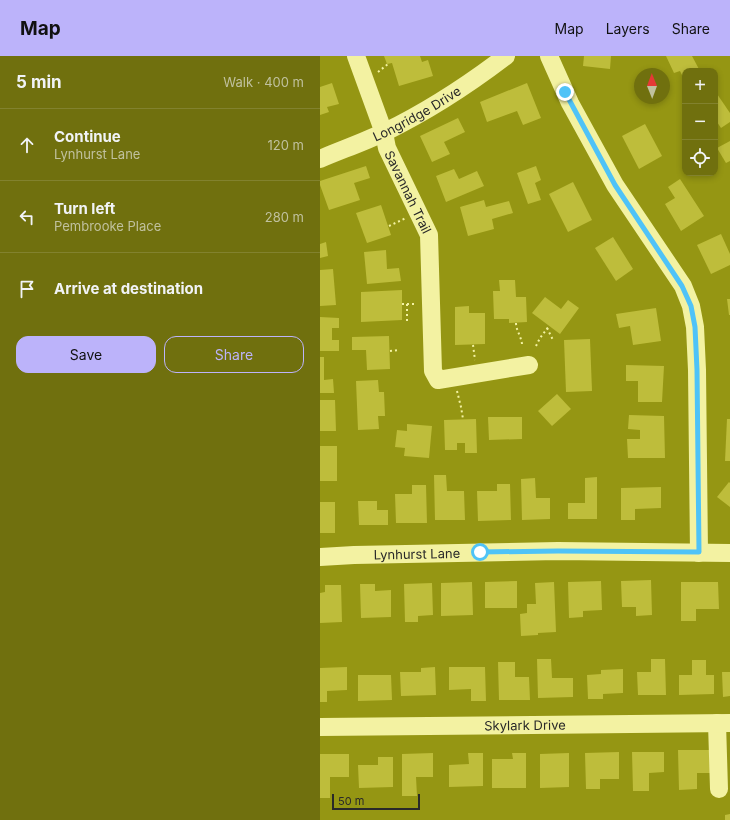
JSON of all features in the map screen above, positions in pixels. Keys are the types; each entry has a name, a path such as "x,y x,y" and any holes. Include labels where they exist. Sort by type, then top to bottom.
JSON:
{"street":[{"name":"Savannah Trail","path":"356,56 384,133 387,148 429,235 433,371 438,380 529,365"},
{"name":"Longridge Drive","path":"320,159 384,133 437,104 480,76 506,56"},
{"path":"549,56 570,103 615,185 682,286 691,306 695,327 697,370 699,552"},
{"name":"Lynhurst Lane","path":"320,557 558,551 730,553"},
{"path":"719,789 723,723"},
{"name":"Skylark Drive","path":"320,727 723,723"}],"path":[{"path":"376,74 388,64"},
{"path":"388,226 408,217"},
{"path":"402,304 420,304"},
{"path":"407,304 407,322"},
{"path":"516,323 522,344"},
{"path":"536,346 548,327 553,340"},
{"path":"473,345 476,364"},
{"path":"390,351 399,350"},
{"path":"456,390 462,407 463,419"}],"building":[{"path":"384,56 420,56 422,62 428,60 433,76 399,86 392,63 387,64"},
{"path":"584,56 611,56 610,69 583,66"},
{"path":"666,56 692,56 698,68 682,68 682,75 680,71 674,73"},
{"path":"332,83 339,104 327,107 329,112 320,115 320,87"},
{"path":"527,83 541,118 523,125 517,111 487,122 480,102"},
{"path":"718,95 730,113 730,122 721,128 718,124"},
{"path":"458,118 465,132 444,142 450,154 432,162 420,136"},
{"path":"645,124 662,156 639,169 622,136"},
{"path":"730,141 730,161 726,163 718,147"},
{"path":"366,166 370,178 354,183 360,200 329,210 320,181"},
{"path":"536,166 541,180 535,183 541,200 528,204 517,173"},
{"path":"454,169 459,179 477,171 484,186 446,202 436,176"},
{"path":"680,179 704,216 681,231 665,204 675,198 668,187"},
{"path":"573,182 592,220 568,232 549,194"},
{"path":"484,200 486,207 509,201 513,213 492,219 494,229 468,236 460,207"},
{"path":"381,205 391,235 367,243 356,213"},
{"path":"721,234 730,254 730,265 711,274 697,245"},
{"path":"613,237 633,269 616,281 595,248"},
{"path":"326,242 328,256 320,258 320,244"},
{"path":"386,250 387,269 399,268 401,281 367,284 364,252"},
{"path":"333,269 336,305 320,306 320,270"},
{"path":"499,280 515,280 516,297 526,297 527,322 509,323 509,319 494,319 493,291 500,291"},
{"path":"402,290 402,320 361,322 361,292"},
{"path":"545,297 561,309 568,300 579,308 560,334 532,313"},
{"path":"727,299 730,299 730,315 729,315"},
{"path":"469,306 469,313 485,313 485,344 455,345 455,307"},
{"path":"656,308 661,341 633,345 630,326 619,328 616,314"},
{"path":"320,317 339,318 339,328 332,328 332,340 339,340 339,351 320,351"},
{"path":"389,336 390,369 367,370 366,350 352,350 352,337"},
{"path":"590,339 592,391 566,392 564,340"},
{"path":"320,357 324,357 324,380 333,379 334,393 320,393"},
{"path":"626,365 664,366 662,402 638,402 638,381 626,381"},
{"path":"378,380 379,392 384,392 385,416 378,416 379,429 358,430 356,381"},
{"path":"557,394 571,409 552,426 538,411"},
{"path":"320,400 335,400 336,431 320,431"},
{"path":"629,415 664,416 665,458 628,458 627,439 640,439 640,430 628,429"},
{"path":"488,417 522,417 522,439 489,440"},
{"path":"476,419 477,453 465,453 465,443 457,443 457,450 445,450 444,420"},
{"path":"727,419 730,419 730,461 725,461"},
{"path":"407,424 432,426 429,458 404,456 405,448 395,447 397,430 407,431"},
{"path":"320,446 337,446 337,481 320,481"},
{"path":"434,475 446,475 447,491 464,491 465,520 435,520"},
{"path":"597,477 597,519 568,519 568,503 585,503 585,478"},
{"path":"535,478 536,498 550,498 550,519 522,520 521,479"},
{"path":"729,482 730,483 730,507 717,497"},
{"path":"497,484 510,484 511,520 478,521 477,491 497,491"},
{"path":"412,485 426,485 427,523 396,523 395,494 412,494"},
{"path":"661,487 661,508 635,509 635,520 621,520 621,488"},
{"path":"358,501 377,501 377,510 388,510 388,525 359,525"},
{"path":"320,502 335,502 335,533 320,533"},
{"path":"651,580 652,615 636,616 636,607 622,607 621,581"},
{"path":"517,581 517,608 485,608 485,582"},
{"path":"601,581 602,610 583,611 583,617 569,618 568,582"},
{"path":"472,582 473,615 441,616 441,583"},
{"path":"554,582 556,632 521,636 520,614 527,613 527,604 536,604 535,583"},
{"path":"681,582 718,582 719,609 696,609 696,621 681,621"},
{"path":"432,583 433,615 418,616 418,622 405,622 404,584"},
{"path":"360,584 375,584 375,591 391,590 391,617 361,618"},
{"path":"325,585 341,585 342,622 320,623 320,593 325,592"},
{"path":"537,659 551,659 552,678 573,678 573,697 538,698"},
{"path":"651,659 665,659 666,695 638,695 637,672 651,672"},
{"path":"692,660 706,660 706,675 714,675 714,694 679,695 679,675 692,675"},
{"path":"498,662 515,662 515,677 529,677 530,700 499,700"},
{"path":"347,667 347,690 327,691 327,702 320,702 320,668"},
{"path":"435,667 436,695 401,696 400,672 421,672 421,668"},
{"path":"449,667 485,667 486,701 471,701 471,689 449,690"},
{"path":"623,669 623,693 603,694 603,699 588,699 587,675 601,674 601,670"},
{"path":"722,672 730,672 730,696 723,697"},
{"path":"358,675 391,675 392,700 358,701"},
{"path":"678,750 710,750 710,773 697,773 697,789 679,790"},
{"path":"619,752 619,779 600,779 600,789 586,789 585,753"},
{"path":"632,752 664,752 664,772 649,773 649,791 633,791"},
{"path":"433,753 433,777 416,777 417,796 402,796 402,754"},
{"path":"468,753 483,753 483,786 449,787 449,765 469,764"},
{"path":"512,753 526,753 526,788 492,788 492,759 513,759"},
{"path":"569,753 569,787 540,788 540,754"},
{"path":"320,754 349,754 349,777 330,777 330,798 320,798"},
{"path":"378,757 393,757 393,787 359,788 358,765 378,765"},
{"path":"730,814 730,820 725,820 725,815"}],"route":[{"path":"480,552 699,552 697,370 695,327 691,306 682,286 615,185 565,92"}]}
